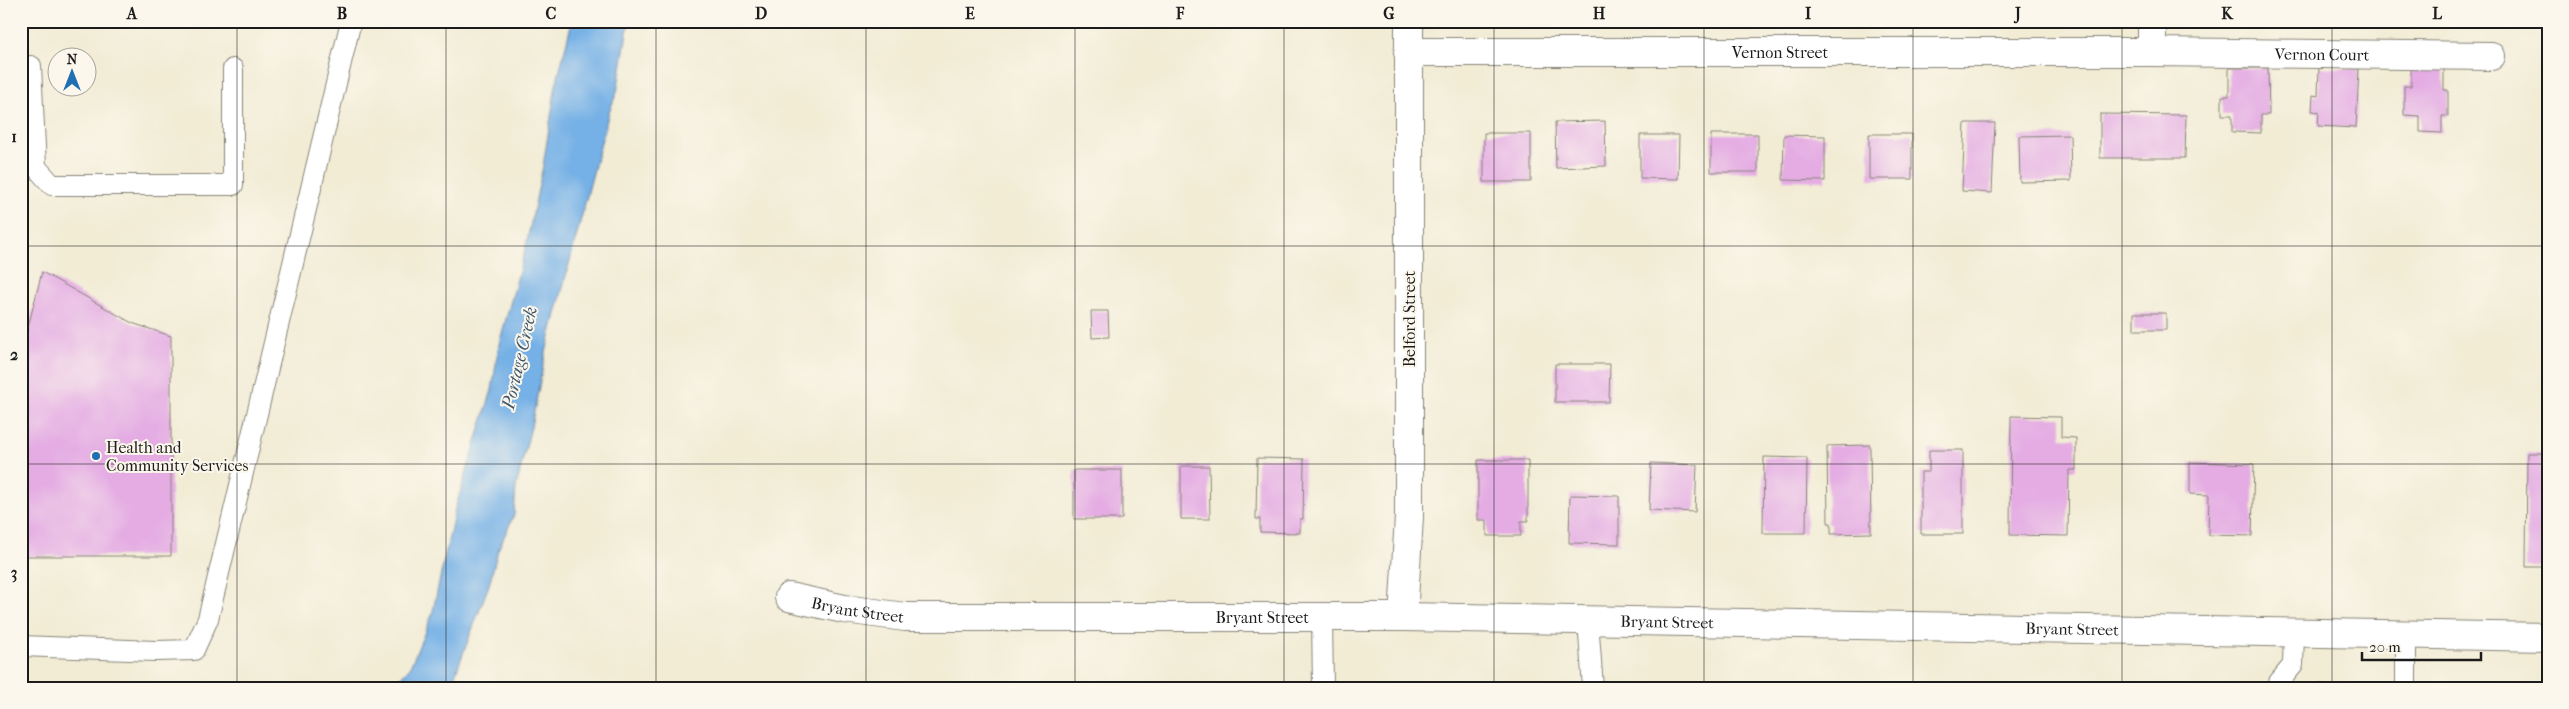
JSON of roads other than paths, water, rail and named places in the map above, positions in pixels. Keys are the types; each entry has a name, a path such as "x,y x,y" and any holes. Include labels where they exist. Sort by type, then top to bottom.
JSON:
{"street":[{"name":"Belford Street","path":"1402,617 1409,517 1409,21"},
{"path":"2152,21 2152,52"},
{"name":"Vernon Street","path":"1408,52 2152,52"},
{"name":"Vernon Court","path":"2152,52 2491,56"},
{"name":"Bryant Street","path":"789,597 844,609 905,617 1402,617 2548,638"}],"lane":[{"path":"21,646 156,651 194,650 208,619 351,21"},
{"path":"32,66 36,167 52,185 233,185 233,69"},
{"path":"1322,617 1323,688"},
{"path":"1588,620 1593,688"},
{"path":"2278,688 2279,682 2293,665 2294,634"},
{"path":"2406,634 2406,688"}],"water":[{"name":"Portage Creek","path":"572,21 629,21 617,92 609,112 545,356 531,427 516,487 514,515 498,550 489,585 454,678 445,688 391,688 410,667 432,615 455,509 492,390 499,344 525,250 543,166 556,85"}],"place":[{"name":"Health and Community Services","path":"96,456"}]}
